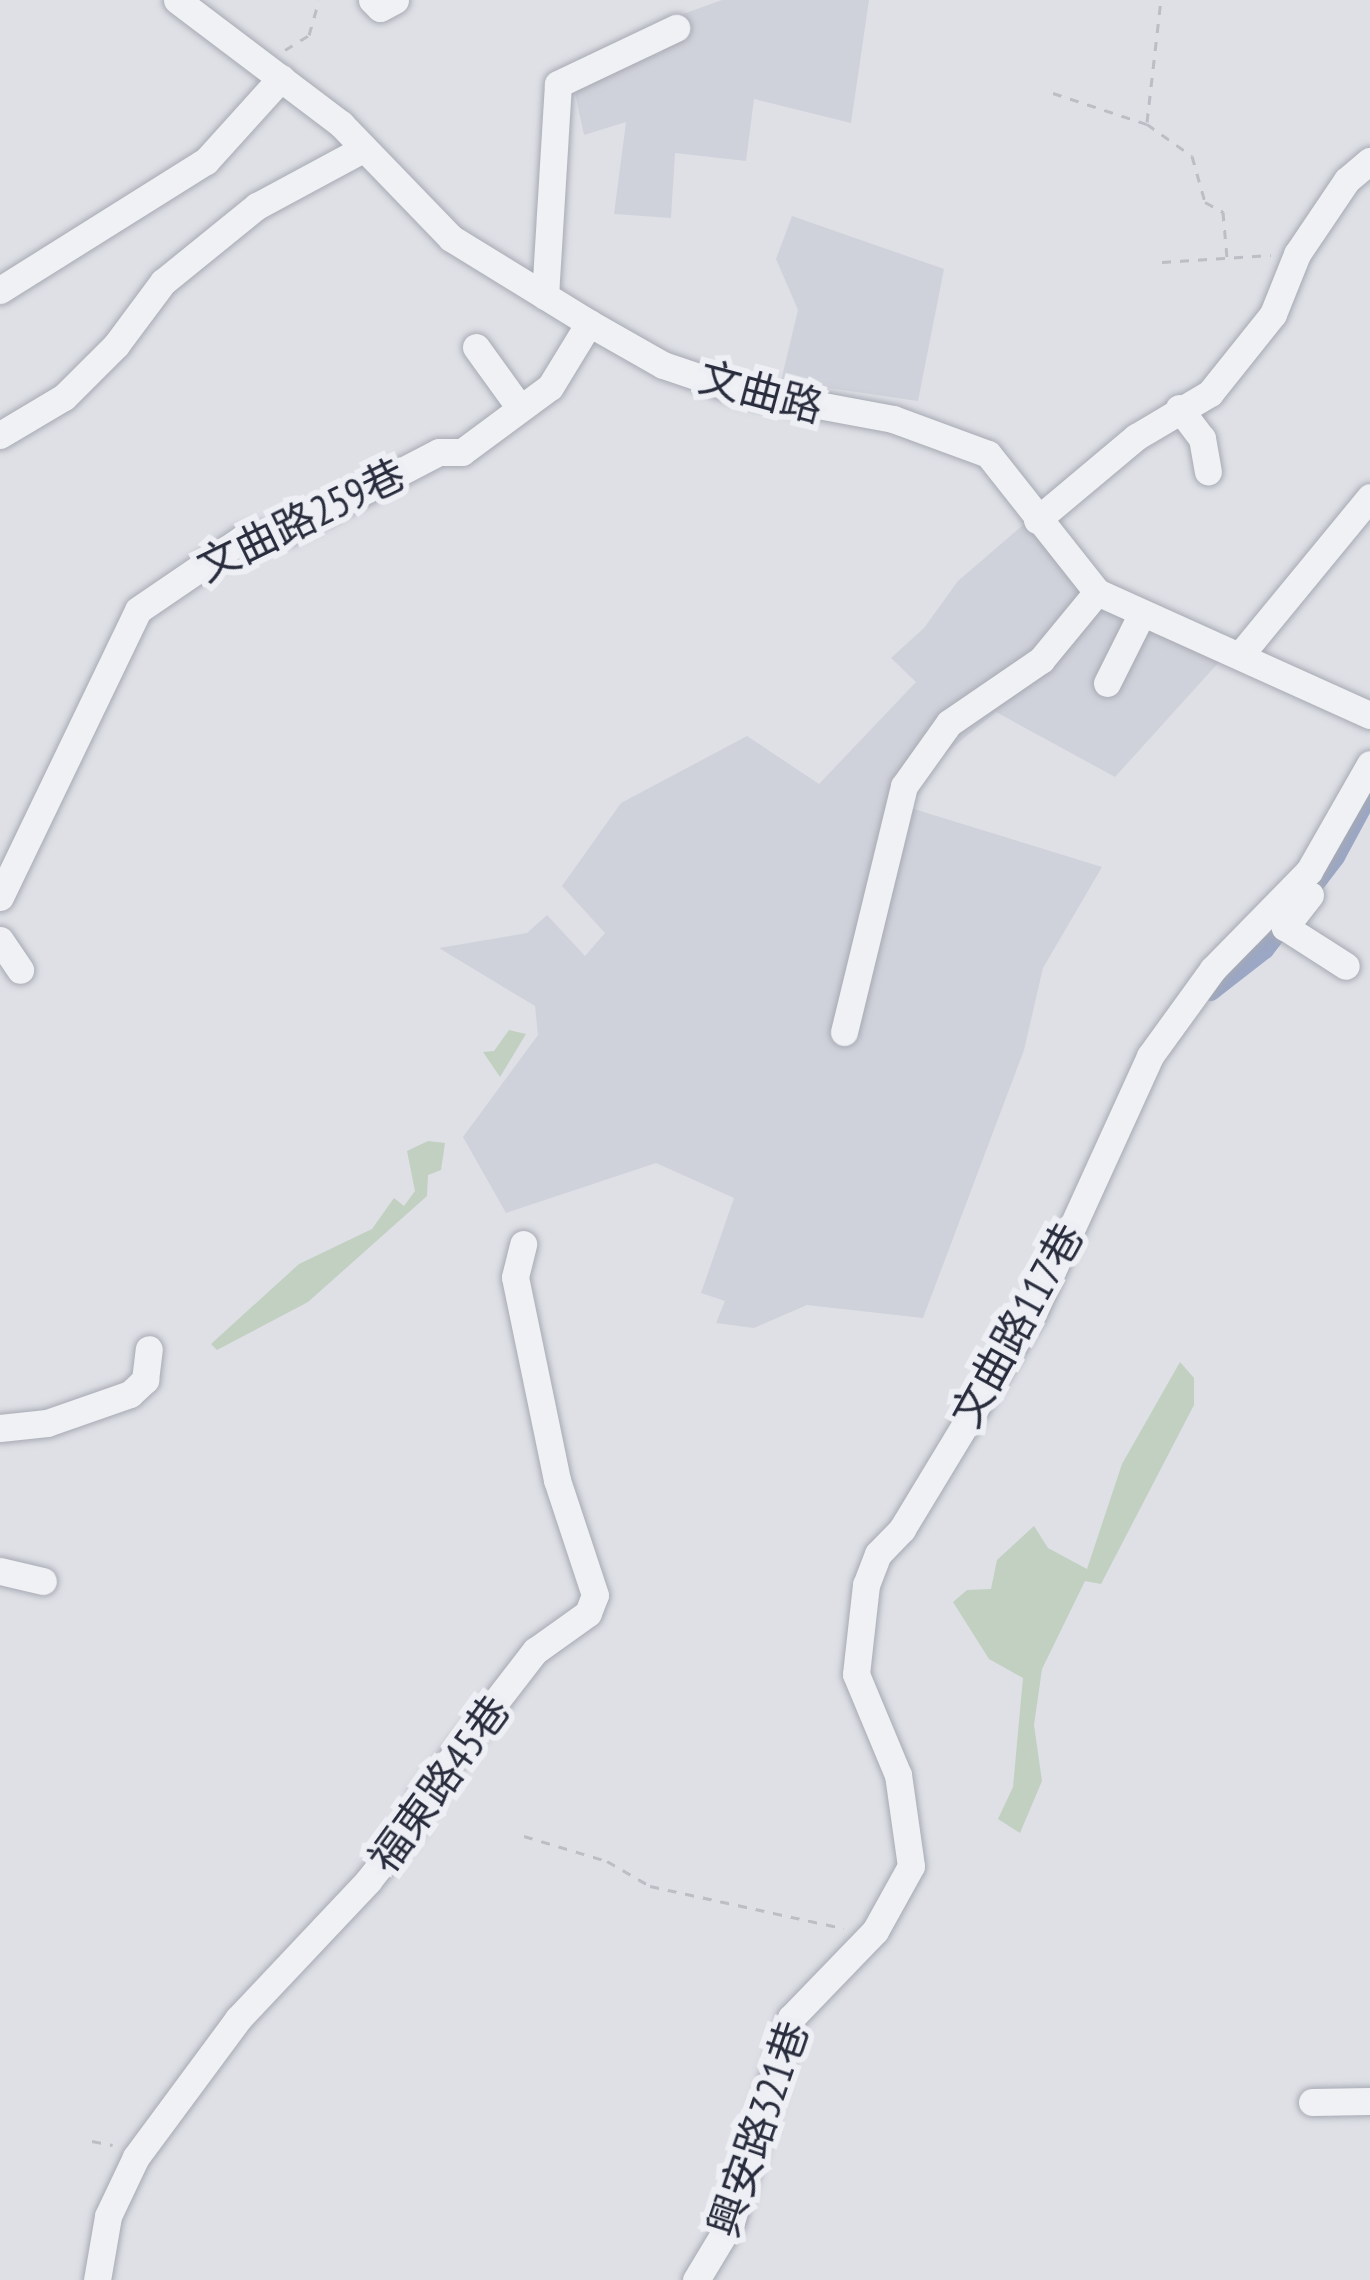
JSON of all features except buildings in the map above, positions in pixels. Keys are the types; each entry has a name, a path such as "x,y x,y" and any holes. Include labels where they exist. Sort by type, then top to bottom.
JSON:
{"street":[{"name":"文曲路","path":"177,0 363,149 452,238 589,323 663,365 737,390 950,435 988,454 1097,592 1370,715"},
{"path":"372,0 380,8 395,0"},
{"path":"545,296 559,83 676,28"},
{"path":"0,290 206,161 271,72"},
{"path":"0,435 64,397 116,346 163,282 257,206 363,149"},
{"path":"1037,520 1179,409 1210,393 1273,314 1297,254 1347,180 1370,160"},
{"name":"文曲路259巷","path":"0,898 138,610 242,539 287,531 439,452 462,452 550,387 589,323"},
{"path":"476,347 520,408"},
{"path":"1179,409 1202,438 1208,471"},
{"path":"1241,655 1370,496"},
{"path":"844,1032 904,786 949,723 1041,660 1097,592"},
{"path":"1107,683 1142,613"},
{"name":"文曲路117巷","path":"875,1931 911,1866 898,1774 856,1674 862,1608 878,1554 902,1529 1033,1313 1150,1056 1213,969 1309,871 1370,764"},
{"path":"1346,965 1285,927 1324,879 1370,794"},
{"path":"0,940 20,970"},
{"name":"福東路45巷","path":"97,2280 108,2216 129,2169 200,2071 368,1881 411,1826 422,1797 535,1651 588,1613 595,1595 557,1480 515,1276 523,1244"},
{"path":"0,1427 47,1423 130,1394 145,1380 149,1349"},
{"path":"0,1571 43,1581"},
{"name":"興安路321巷","path":"696,2280 731,2222 791,2018 875,1931"},
{"path":"1312,2102 1370,2101"}],"path":[{"path":"271,72 309,34 319,0"},
{"path":"1147,124 1161,0"},
{"path":"1053,94 1147,124 1200,167 1205,202 1223,212 1227,258"},
{"path":"1162,262 1297,254"},
{"path":"524,1836 608,1861 650,1886 875,1931"}],"shaded area":[{"path":"722,0 869,0 851,123 754,99 746,161 675,153 671,218 614,214 626,122 584,135 575,93 585,79 663,52 658,23"},
{"path":"792,216 944,269 918,401 781,381 798,310 776,259"},
{"path":"1024,524 1083,592 1220,661 1115,777 996,712 909,783 904,806 1102,867 1043,968 1024,1050 923,1318 807,1305 754,1328 716,1323 725,1301 701,1293 734,1198 656,1163 506,1213 463,1137 538,1035 535,1006 439,948 527,933 547,915 585,956 605,933 562,886 621,803 747,736 819,784 916,682 891,658 924,628 958,581"}],"green space":[{"path":"509,1030 526,1034 500,1077 483,1052 494,1051"},
{"path":"428,1141 445,1143 441,1170 428,1175 427,1196 308,1302 217,1350 211,1344 299,1264 372,1229 394,1198 404,1206 415,1191 407,1151"},
{"path":"1180,1362 1194,1378 1194,1405 1101,1584 1085,1581 1042,1669 1034,1725 1042,1781 1020,1833 998,1819 1013,1787 1023,1678 989,1659 953,1602 967,1590 991,1589 997,1560 1034,1526 1048,1548 1087,1569 1122,1464"}],"waterway":[{"path":"1211,992 1265,950 1336,857 1370,794"}]}
